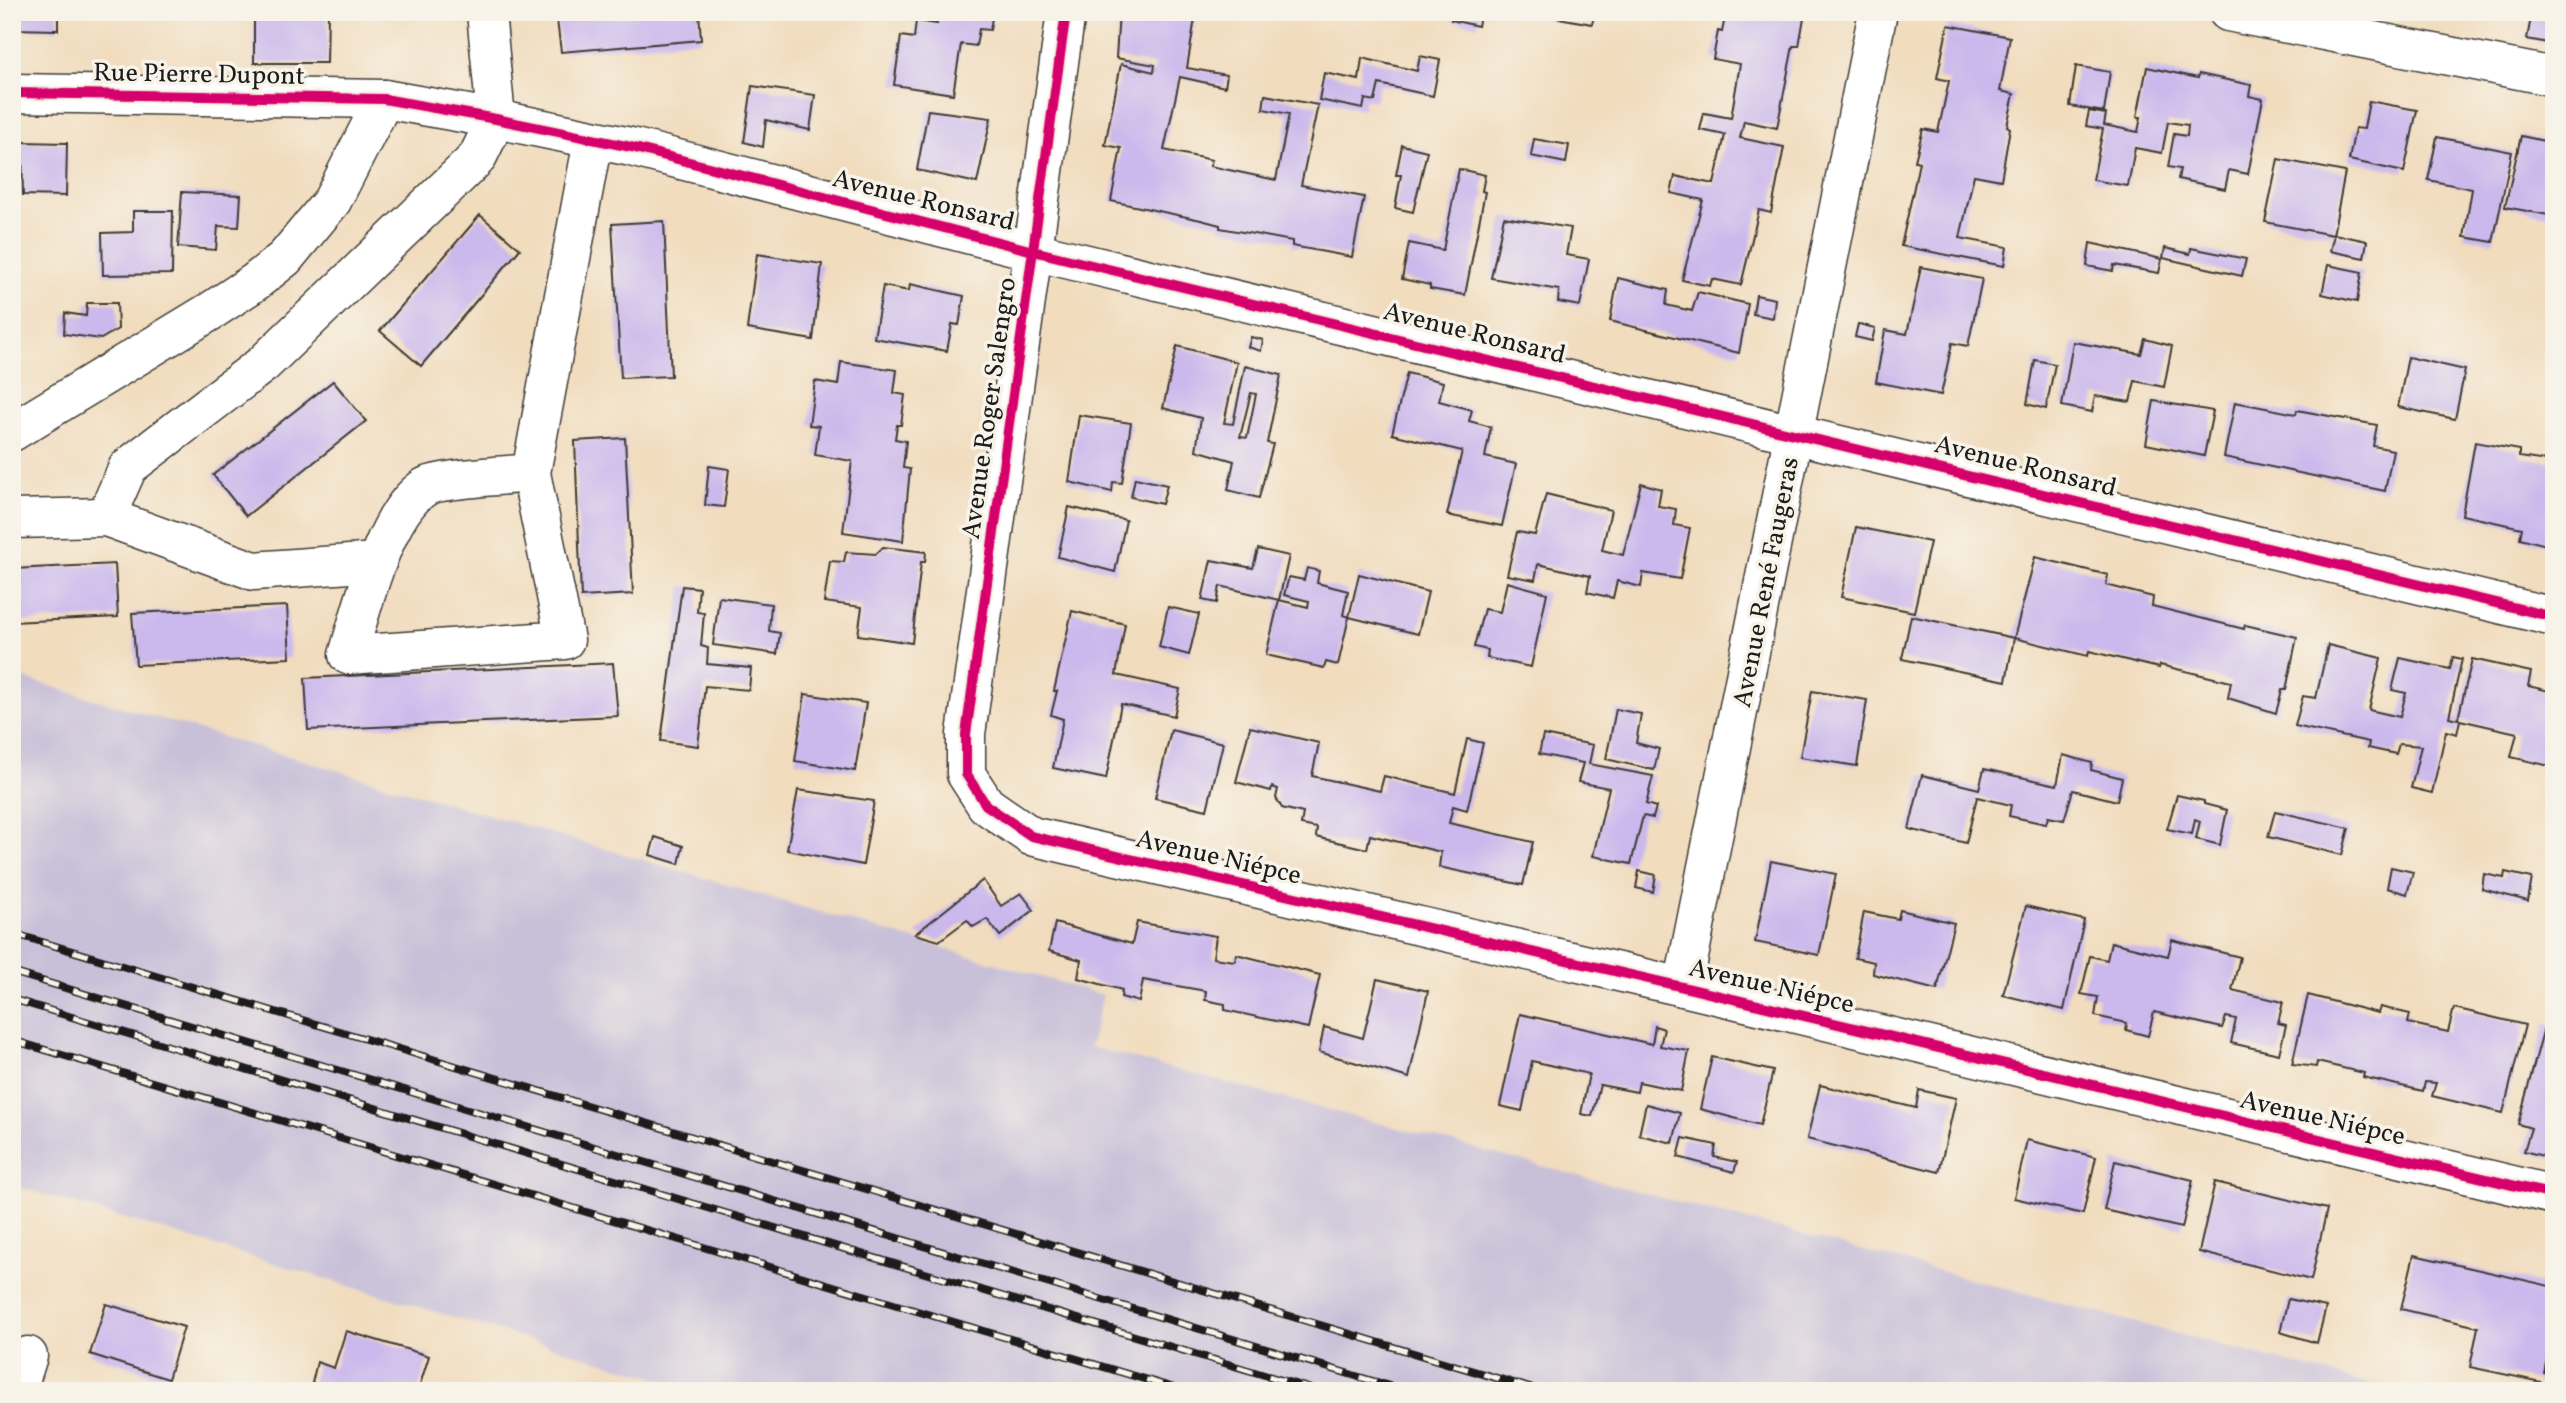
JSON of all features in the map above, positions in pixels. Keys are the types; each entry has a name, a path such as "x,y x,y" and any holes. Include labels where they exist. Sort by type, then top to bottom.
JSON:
{"street":[{"path":"106,517 128,467 263,364 477,158 496,119 486,12"},
{"name":"Avenue Roger Salengro","path":"986,805 966,775 966,734 1066,12"},
{"name":"Avenue René Faugeras","path":"1683,988 1878,12"},
{"path":"2228,12 2554,77"},
{"name":"Rue Pierre Dupont","path":"12,93 384,99"},
{"path":"12,432 211,311 285,258 332,201 384,99"},
{"name":"Avenue Ronsard","path":"384,99 496,119 631,148 1033,251 2554,617"},
{"path":"531,473 426,486 403,506 377,562 348,655 565,640 531,473 593,140"},
{"path":"12,519 106,517 254,571 377,562"},
{"name":"Avenue Niépce","path":"986,805 1031,836 2554,1195"}],"shaded area":[{"path":"12,675 1103,995 1090,1047 2395,1391 700,1391 12,1185"}],"building":[{"path":"12,12 58,12 58,30 12,29"},
{"path":"254,12 328,12 327,63 254,63"},
{"path":"556,12 699,12 701,40 561,52"},
{"path":"938,12 993,12 990,30 979,29 976,46 961,44 953,94 894,85 901,36 914,38 916,21 937,24"},
{"path":"1119,12 1196,12 1187,68 1227,75 1225,87 1180,77 1164,150 1212,160 1210,166 1276,180 1289,114 1263,109 1265,95 1318,105 1301,185 1364,197 1352,257 1292,246 1292,241 1220,228 1220,225 1201,220 1111,201 1121,148 1105,145 1121,64 1154,72 1155,65 1116,58"},
{"path":"1452,12 1481,12 1478,26 1451,20"},
{"path":"1542,12 1595,12 1592,24 1542,15"},
{"path":"1726,12 1805,12 1799,46 1793,46 1777,128 1744,121 1740,138 1784,147 1771,213 1759,210 1741,285 1712,279 1710,286 1682,280 1703,200 1671,193 1675,176 1714,184 1725,135 1700,130 1704,113 1731,118 1740,64 1713,59 1718,31 1722,32"},
{"path":"2532,12 2554,12 2548,43 2527,39"},
{"path":"1948,25 2010,37 2000,91 2014,94 2007,126 2010,128 2001,180 1974,175 1960,238 2007,247 2004,266 1901,246 1919,162 1915,161 1923,129 1938,132 1949,81 1937,78"},
{"path":"1420,56 1440,60 1433,96 1379,84 1375,101 1365,99 1363,109 1319,100 1324,73 1359,80 1362,58 1417,71"},
{"path":"2076,66 2110,72 2104,112 2070,106"},
{"path":"2147,67 2198,78 2199,74 2251,85 2249,96 2263,99 2248,174 2229,170 2225,189 2178,179 2180,169 2168,167 2174,134 2187,136 2188,125 2168,122 2162,153 2135,148 2128,186 2093,180 2103,129 2086,126 2089,111 2106,114 2104,125 2138,132 2141,117 2137,117"},
{"path":"752,86 815,95 810,130 766,120 763,147 744,142"},
{"path":"2369,101 2417,110 2404,172 2349,160 2355,128 2364,129"},
{"path":"928,110 991,118 977,183 917,170"},
{"path":"2551,134 2554,135 2554,216 2505,207 2521,136 2549,142"},
{"path":"2437,137 2512,152 2493,242 2464,237 2472,189 2428,180"},
{"path":"1534,139 1569,145 1566,163 1531,156"},
{"path":"22,142 67,143 66,196 23,195"},
{"path":"1402,145 1427,151 1413,212 1395,208 1401,175 1396,175"},
{"path":"2278,159 2345,172 2333,235 2265,222"},
{"path":"1459,169 1485,175 1482,191 1485,192 1465,295 1430,289 1430,285 1402,279 1409,243 1443,250"},
{"path":"182,192 241,195 239,227 218,226 216,250 178,247"},
{"path":"133,211 173,211 172,274 103,275 102,233 133,232"},
{"path":"480,215 520,249 421,366 380,331"},
{"path":"1504,217 1571,228 1566,255 1589,259 1580,306 1558,302 1559,290 1491,278"},
{"path":"664,221 671,376 621,378 612,224"},
{"path":"2334,234 2367,241 2364,258 2330,251"},
{"path":"2090,243 2162,259 2159,273 2114,265 2113,271 2087,266"},
{"path":"2165,248 2190,254 2191,248 2246,259 2242,276 2163,258"},
{"path":"757,254 822,264 813,340 747,329"},
{"path":"2328,265 2362,272 2357,302 2322,294"},
{"path":"1921,267 1982,279 1968,346 1952,343 1941,395 1876,382 1885,330 1907,334"},
{"path":"1618,278 1668,290 1666,305 1692,311 1698,292 1748,304 1739,353 1610,321"},
{"path":"910,284 964,296 959,325 952,324 947,351 874,338 883,286 909,291"},
{"path":"1756,295 1775,299 1773,318 1753,314"},
{"path":"87,303 117,303 118,329 101,339 64,334 65,313 86,316"},
{"path":"1858,324 1875,328 1872,341 1855,337"},
{"path":"1251,337 1263,340 1261,351 1248,347"},
{"path":"2145,339 2172,346 2164,387 2135,381 2130,402 2095,396 2092,412 2062,406 2073,342 2141,354"},
{"path":"1177,346 1237,362 1224,423 1233,424 1245,366 1281,375 1267,443 1273,444 1259,498 1228,490 1234,461 1196,450 1201,418 1163,408","holes":["1251,393 1256,394 1247,438 1240,437"]},
{"path":"2408,357 2465,370 2455,419 2398,407"},
{"path":"2035,360 2055,364 2046,409 2027,404"},
{"path":"841,362 897,370 894,393 905,395 901,425 897,425 895,439 906,441 903,468 910,469 903,541 843,532 852,461 815,455 819,426 809,425 815,381 838,385"},
{"path":"1407,373 1443,382 1439,401 1472,410 1469,421 1491,427 1485,457 1516,464 1502,526 1447,515 1462,451 1392,434"},
{"path":"333,381 366,421 246,516 213,475"},
{"path":"2154,401 2213,411 2204,456 2146,444"},
{"path":"2235,402 2377,425 2373,446 2393,450 2385,491 2224,457"},
{"path":"1079,415 1131,423 1122,483 1113,482 1112,492 1069,482"},
{"path":"625,438 633,594 581,597 575,441"},
{"path":"2475,442 2519,450 2519,457 2554,462 2554,547 2520,538 2522,528 2462,515"},
{"path":"709,466 729,469 724,507 705,505"},
{"path":"1135,478 1167,485 1162,504 1131,497"},
{"path":"1641,483 1661,489 1658,506 1676,509 1674,525 1690,528 1680,579 1643,573 1641,587 1617,581 1613,598 1587,592 1590,576 1538,564 1535,580 1507,575 1517,532 1535,535 1546,494 1611,510 1602,550 1623,555"},
{"path":"1069,507 1126,520 1115,572 1058,557"},
{"path":"1856,527 1930,542 1914,612 1841,597"},
{"path":"883,547 926,552 925,562 921,562 912,643 858,635 862,607 824,602 830,561 844,562 846,552 876,554"},
{"path":"1258,549 1289,556 1279,600 1220,586 1217,603 1202,600 1211,560 1253,568"},
{"path":"2035,557 2108,575 2106,585 2153,597 2152,606 2244,629 2245,625 2297,637 2286,690 2282,690 2276,713 2228,698 2231,682 2089,651 2088,656 2014,638"},
{"path":"115,564 118,617 12,622 12,569"},
{"path":"1307,568 1319,571 1317,583 1348,591 1343,615 1349,617 1338,665 1326,662 1324,668 1266,655 1279,600 1308,607 1309,601 1284,595 1289,577 1304,580"},
{"path":"1359,574 1428,592 1418,634 1349,617"},
{"path":"1507,582 1547,593 1531,667 1487,658 1488,650 1474,647 1484,609 1500,612"},
{"path":"682,586 699,588 697,612 704,613 701,646 708,648 707,664 751,668 749,690 705,686 698,746 661,741"},
{"path":"719,597 771,604 769,631 780,633 777,654 713,645"},
{"path":"287,606 290,658 136,665 132,613"},
{"path":"1168,607 1199,614 1189,655 1159,647"},
{"path":"1072,611 1125,624 1116,675 1180,689 1174,716 1121,704 1106,779 1053,768 1063,719 1051,715"},
{"path":"1911,616 2014,638 2006,681 1902,659"},
{"path":"2328,645 2381,658 2369,710 2400,717 2406,693 2392,690 2400,658 2450,669 2453,657 2462,659 2449,717 2458,719 2472,659 2531,672 2528,686 2554,692 2554,767 2511,757 2517,733 2460,720 2457,734 2446,731 2432,793 2411,788 2421,746 2399,744 2396,754 2368,748 2369,742 2295,726 2303,696 2316,698"},
{"path":"613,663 618,716 308,730 305,678"},
{"path":"1812,691 1867,700 1857,766 1800,757"},
{"path":"805,694 866,703 855,771 795,761"},
{"path":"1616,709 1641,714 1636,743 1659,749 1654,770 1606,759"},
{"path":"1250,727 1319,743 1312,776 1380,791 1384,776 1455,793 1467,739 1483,743 1467,810 1453,806 1449,823 1533,842 1523,885 1439,867 1441,852 1370,835 1367,849 1316,837 1317,828 1301,825 1303,813 1282,808 1276,798 1278,789 1272,787 1271,791 1236,782"},
{"path":"1171,730 1223,743 1207,810 1155,798"},
{"path":"1543,735 1593,745 1589,764 1653,776 1646,804 1656,807 1653,818 1643,816 1631,864 1593,856 1609,788 1578,782 1583,763 1539,754"},
{"path":"2063,755 2092,763 2091,770 2122,778 2117,801 2073,790 2064,820 2048,817 2046,824 2009,816 2011,805 1977,797 1966,843 1909,829 1922,775 1979,789 1984,769 2057,785"},
{"path":"798,790 874,801 863,865 787,850"},
{"path":"2177,795 2227,810 2220,845 2196,839 2200,821 2195,819 2192,834 2167,829"},
{"path":"2275,811 2349,828 2342,855 2268,837"},
{"path":"655,837 683,846 679,864 650,855"},
{"path":"1771,861 1836,874 1819,955 1755,942"},
{"path":"2391,867 2413,872 2407,894 2387,888"},
{"path":"1639,871 1656,875 1653,892 1636,888"},
{"path":"2505,872 2532,878 2528,901 2482,889 2484,874 2504,878"},
{"path":"983,880 1001,906 1021,893 1034,910 1000,936 987,919 973,927 967,920 939,941 915,934"},
{"path":"2026,906 2084,920 2064,1010 2003,995"},
{"path":"1900,910 1954,923 1937,990 1873,974 1874,962 1855,958 1864,912 1898,919"},
{"path":"1137,922 1216,936 1213,958 1235,961 1236,954 1320,975 1308,1028 1225,1010 1225,1004 1205,1000 1206,991 1143,980 1139,1002 1121,997 1122,990 1078,978 1081,960 1049,951 1055,923 1132,944"},
{"path":"2172,940 2240,957 2232,990 2283,1002 2278,1023 2286,1025 2279,1054 2231,1043 2236,1019 2226,1017 2222,1028 2154,1012 2148,1036 2126,1030 2127,1023 2095,1016 2098,997 2081,994 2090,956 2107,960 2111,942 2168,956"},
{"path":"1377,979 1428,991 1409,1078 1319,1052 1324,1027 1363,1038"},
{"path":"2308,995 2378,1013 2380,1007 2410,1014 2408,1023 2448,1032 2454,1008 2525,1025 2503,1113 2432,1096 2436,1083 2425,1082 2423,1091 2363,1077 2364,1073 2317,1062 2316,1067 2292,1064"},
{"path":"1520,1014 1652,1044 1655,1026 1664,1029 1660,1046 1689,1051 1681,1091 1639,1082 1637,1092 1600,1085 1592,1116 1581,1114 1589,1074 1532,1061 1522,1111 1500,1106"},
{"path":"2545,1024 2554,1026 2554,1159 2524,1151 2531,1128 2518,1124"},
{"path":"1712,1057 1773,1071 1760,1125 1700,1109"},
{"path":"1820,1085 1916,1108 1919,1090 1956,1098 1939,1172 1807,1139"},
{"path":"1646,1104 1680,1113 1673,1143 1639,1135"},
{"path":"1683,1138 1716,1145 1714,1157 1737,1162 1734,1172 1678,1157"},
{"path":"2027,1140 2096,1157 2083,1214 2014,1198"},
{"path":"2115,1161 2193,1180 2182,1228 2104,1210"},
{"path":"2215,1182 2327,1209 2311,1280 2199,1252"},
{"path":"2414,1255 2554,1287 2554,1326 2544,1373 2554,1376 2554,1391 2539,1391 2541,1382 2470,1367 2478,1327 2401,1309"},
{"path":"2288,1299 2326,1307 2317,1343 2280,1332"},
{"path":"106,1304 184,1327 168,1379 90,1354"},
{"path":"346,1331 429,1356 418,1391 337,1391 312,1383 317,1362 334,1368"}],"railway":[{"path":"12,933 1540,1391"},
{"path":"12,972 1406,1391"},
{"path":"12,999 1318,1391"},
{"path":"12,1040 1184,1391"}],"cycle path":[{"path":"1066,12 966,734 966,774 986,805 1031,836 1683,987 2554,1195"},
{"path":"12,93 384,99 496,119 631,147 1033,251 2554,617"}]}
